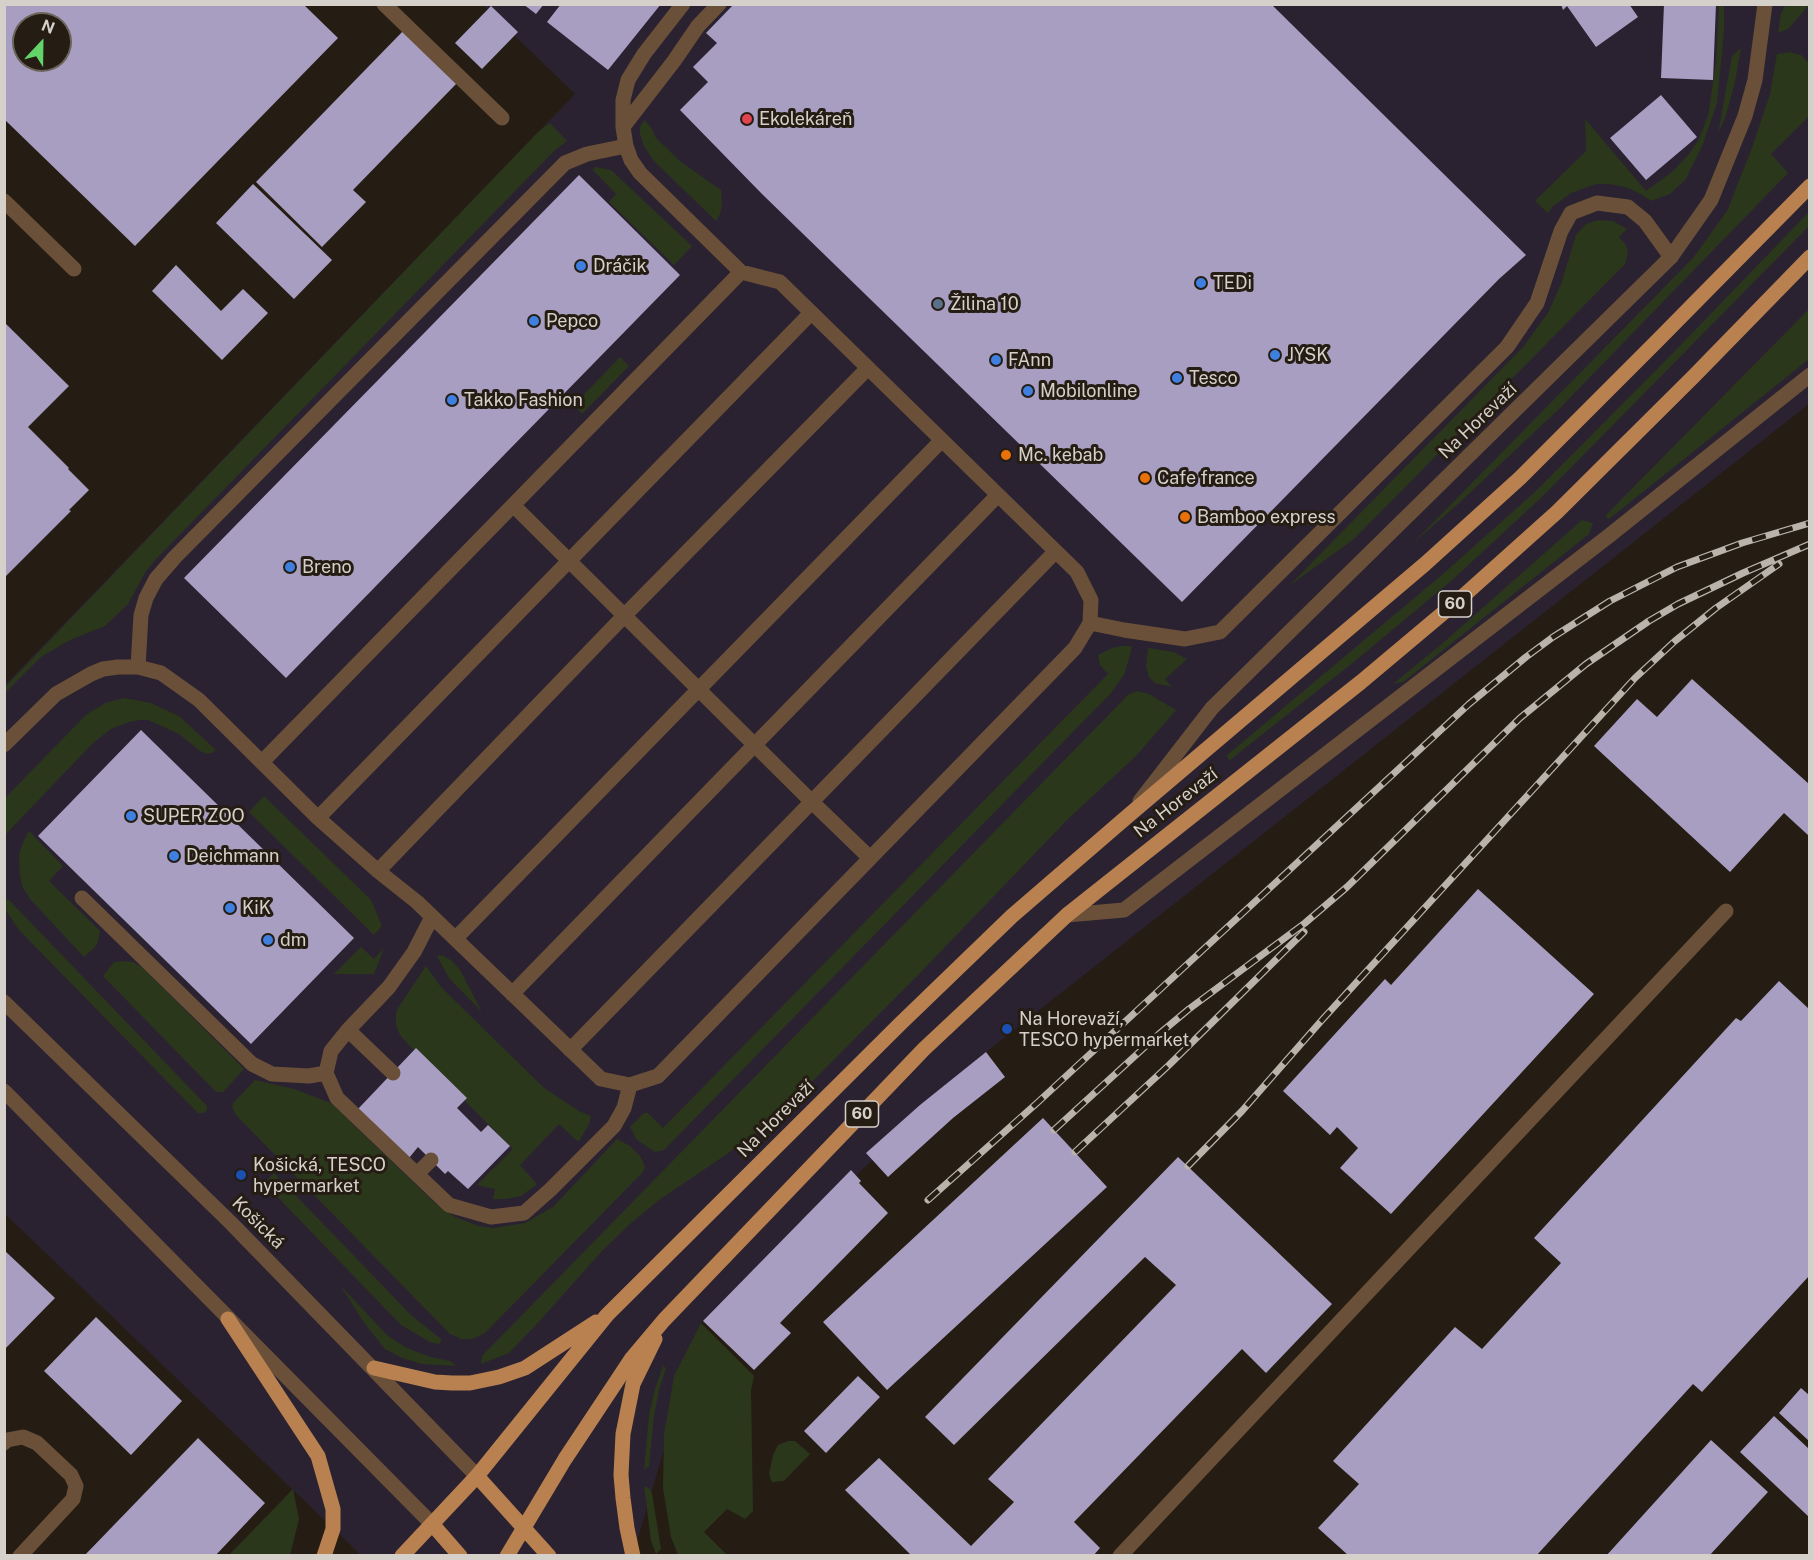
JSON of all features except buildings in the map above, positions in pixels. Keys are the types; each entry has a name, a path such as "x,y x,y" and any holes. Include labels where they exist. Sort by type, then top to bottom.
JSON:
{"main road":[{"name":"Na Horevaží","path":"477,1476 607,1315 969,957 1012,916 1425,564 1520,478 1809,186"},
{"name":"Na Horevaží","path":"524,1527 632,1358 664,1320 924,1049 1067,915 1352,689 1461,598 1557,512 1809,257"},
{"path":"374,1368 435,1382 470,1383 499,1377 525,1368 607,1315"},
{"path":"228,1319 318,1456 333,1509 333,1529 324,1556"},
{"name":"Na Horevaží","path":"633,1556 627,1528 621,1475 623,1434 633,1384 664,1320"},
{"path":"477,1476 549,1556"},
{"name":"60","path":"402,1556 477,1476"},
{"path":"433,1525 460,1556"},
{"name":"60","path":"507,1556 524,1527"}],"street":[{"path":"384,4 502,117"},
{"path":"4,745 56,694 91,674 103,669 138,667 162,673 199,700 318,818 417,902 601,1079 630,1085 658,1076 1075,648 1090,623 1091,600 1077,573 780,282 741,272 640,173 632,160 626,146 623,128 623,100 630,73 683,4"},
{"path":"623,128 698,26 719,4"},
{"name":"Na Horevaží","path":"1129,815 1212,708 1671,257 1711,200 1745,116 1755,80 1766,5"},
{"path":"138,667 141,615 146,598 156,579 175,557 566,163 587,154 626,146"},
{"path":"4,201 74,269"},
{"path":"1090,623 1185,639 1220,632 1507,347 1537,303 1561,231 1571,213 1597,203 1628,207 1645,221 1671,257"},
{"path":"262,762 741,272"},
{"path":"318,818 811,313"},
{"path":"378,871 867,369"},
{"path":"1067,915 1124,910 1610,535 1809,375"},
{"path":"455,939 941,441"},
{"path":"512,994 997,496"},
{"path":"513,505 870,858"},
{"path":"570,1050 1055,552"},
{"path":"82,898 252,1064 272,1074 309,1076 326,1073"},
{"path":"1120,1556 1726,911"},
{"path":"432,917 414,952 389,987 331,1051 326,1073 338,1098 449,1205 491,1217 524,1213 614,1126 624,1108 630,1085"},
{"name":"Košická","path":"7,1001 231,1223 477,1476"},
{"path":"348,1030 393,1072"},
{"path":"4,1091 433,1525"},
{"path":"417,1174 431,1160"},
{"path":"4,1443 7,1440 23,1437 37,1443 71,1475 76,1486 74,1499 20,1556"}],"shaded area":[{"path":"483,5 1809,5 1809,404 986,1052 701,1323 633,1555 361,1555 5,1214 4,686 575,94"}],"green space":[{"path":"1786,4 1809,5 1788,29 1778,33 1781,14"},
{"path":"1719,5 1724,5 1724,32 1717,103 1703,144 1686,179 1670,194 1651,201 1625,187 1596,184 1571,193 1553,206 1548,213 1535,201 1586,151 1585,119 1646,191 1672,172 1689,154 1698,141 1708,116 1716,62"},
{"path":"1741,48 1735,82 1718,134 1732,56"},
{"path":"1790,52 1801,55 1809,63 1810,115 1771,154 1788,173 1559,409 1412,544 1693,258 1727,211 1770,94 1777,54"},
{"path":"644,120 651,127 656,138 681,162 721,190 722,205 716,221 653,160 640,134 640,127"},
{"path":"550,123 567,141 554,151 159,556 146,571 128,604 105,626 70,640 41,657 5,693 5,687 539,131"},
{"path":"595,167 611,170 692,246 674,265 609,202 616,194 593,170"},
{"path":"1809,212 1809,226 1543,496 1451,581 1355,661 1230,760 1226,756 1443,574 1536,491"},
{"path":"1598,220 1613,221 1627,229 1619,237 1626,245 1628,253 1625,264 1354,539 1289,586 1524,346 1548,313 1561,284 1576,235 1586,224"},
{"path":"1809,309 1809,359 1609,519 1605,516"},
{"path":"620,357 629,366 582,414 574,405"},
{"path":"1582,520 1593,523 1589,534 1403,682 1393,684 1443,643"},
{"path":"1121,646 1132,646 1124,675 1111,693 664,1150 655,1152 637,1140 630,1127 644,1113 648,1113 663,1128 1108,674 1100,665 1098,655"},
{"path":"1148,648 1174,652 1187,659 1165,679 1172,687 1155,683 1149,677 1146,667"},
{"path":"1137,691 1149,694 1176,710 1137,755 1069,818 776,1118 659,1200 630,1224 602,1251 509,1353 481,1364 482,1356 1129,694"},
{"path":"124,698 151,703 179,716 216,750 207,754 200,751 179,734 148,720 129,722 111,729 93,743 5,835 5,798 86,715 105,703"},
{"path":"264,796 371,900 382,926 374,935 249,812"},
{"path":"29,831 63,866 49,881 100,931 98,942 84,957 30,899 23,888 19,855"},
{"path":"5,899 9,900 207,1106 204,1113 198,1113 19,930 5,909"},
{"path":"361,947 374,959 384,948 374,974 334,974"},
{"path":"442,955 460,970 482,1012 449,978 437,956"},
{"path":"114,962 133,962 143,968 244,1069 223,1092 216,1092 103,976"},
{"path":"426,966 441,987 544,1088 579,1111 591,1116 579,1141 559,1124 520,1165 536,1183 521,1196 493,1199 495,1189 477,1185 513,1149 400,1035 396,1025 398,1008"},
{"path":"255,1080 294,1089 331,1103 437,1205 455,1217 479,1226 493,1228 525,1223 553,1207 617,1139 630,1146 640,1156 645,1166 643,1172 485,1333 472,1339 461,1339 450,1334 236,1115 232,1107 234,1102"},
{"path":"274,1173 411,1315 442,1340 439,1344 430,1342 401,1325 264,1183"},
{"path":"340,1285 388,1336 407,1348 430,1357 450,1361 456,1366 422,1364 402,1358 385,1349 365,1324"},
{"path":"701,1323 754,1376 751,1390 753,1511 745,1519 727,1509 704,1532 727,1555 678,1555 671,1537 663,1488 664,1435 674,1376"},
{"path":"663,1366 666,1368 654,1416 649,1466 644,1470 649,1415"},
{"path":"795,1441 810,1454 784,1481 772,1482 769,1474 773,1455 778,1445"},
{"path":"644,1486 652,1493 661,1549 656,1554 651,1541"},
{"path":"293,1489 299,1519 290,1555 229,1555"}],"railway":[{"path":"928,1200 1037,1103 1469,704 1526,657 1610,601 1677,567 1742,543 1810,523"},
{"path":"1054,1130 1189,1009 1305,923 1347,887 1520,718 1586,664 1678,604 1810,544"},
{"path":"1188,1166 1242,1111 1322,1020 1635,678 1675,641 1716,608 1779,564"},
{"path":"1075,1152 1168,1066 1304,932"}],"place":[{"name":"Ekolekáreň","path":"747,119"},
{"name":"Dráčik","path":"581,266"},
{"name":"TEDi","path":"1201,283"},
{"name":"Žilina 10","path":"938,304"},
{"name":"Pepco","path":"534,321"},
{"name":"JYSK","path":"1275,355"},
{"name":"FAnn","path":"996,360"},
{"name":"Tesco","path":"1177,378"},
{"name":"Mobilonline","path":"1028,391"},
{"name":"Takko Fashion","path":"452,400"},
{"name":"Mc. kebab","path":"1006,455"},
{"name":"Cafe france","path":"1145,478"},
{"name":"Bamboo express","path":"1185,517"},
{"name":"Breno","path":"290,567"},
{"name":"SUPER ZOO","path":"131,816"},
{"name":"Deichmann","path":"174,856"},
{"name":"KiK","path":"230,908"},
{"name":"dm","path":"268,940"},
{"name":"Na Horevaží, TESCO hypermarket","path":"1007,1029"},
{"name":"Košická, TESCO hypermarket","path":"241,1175"}]}
